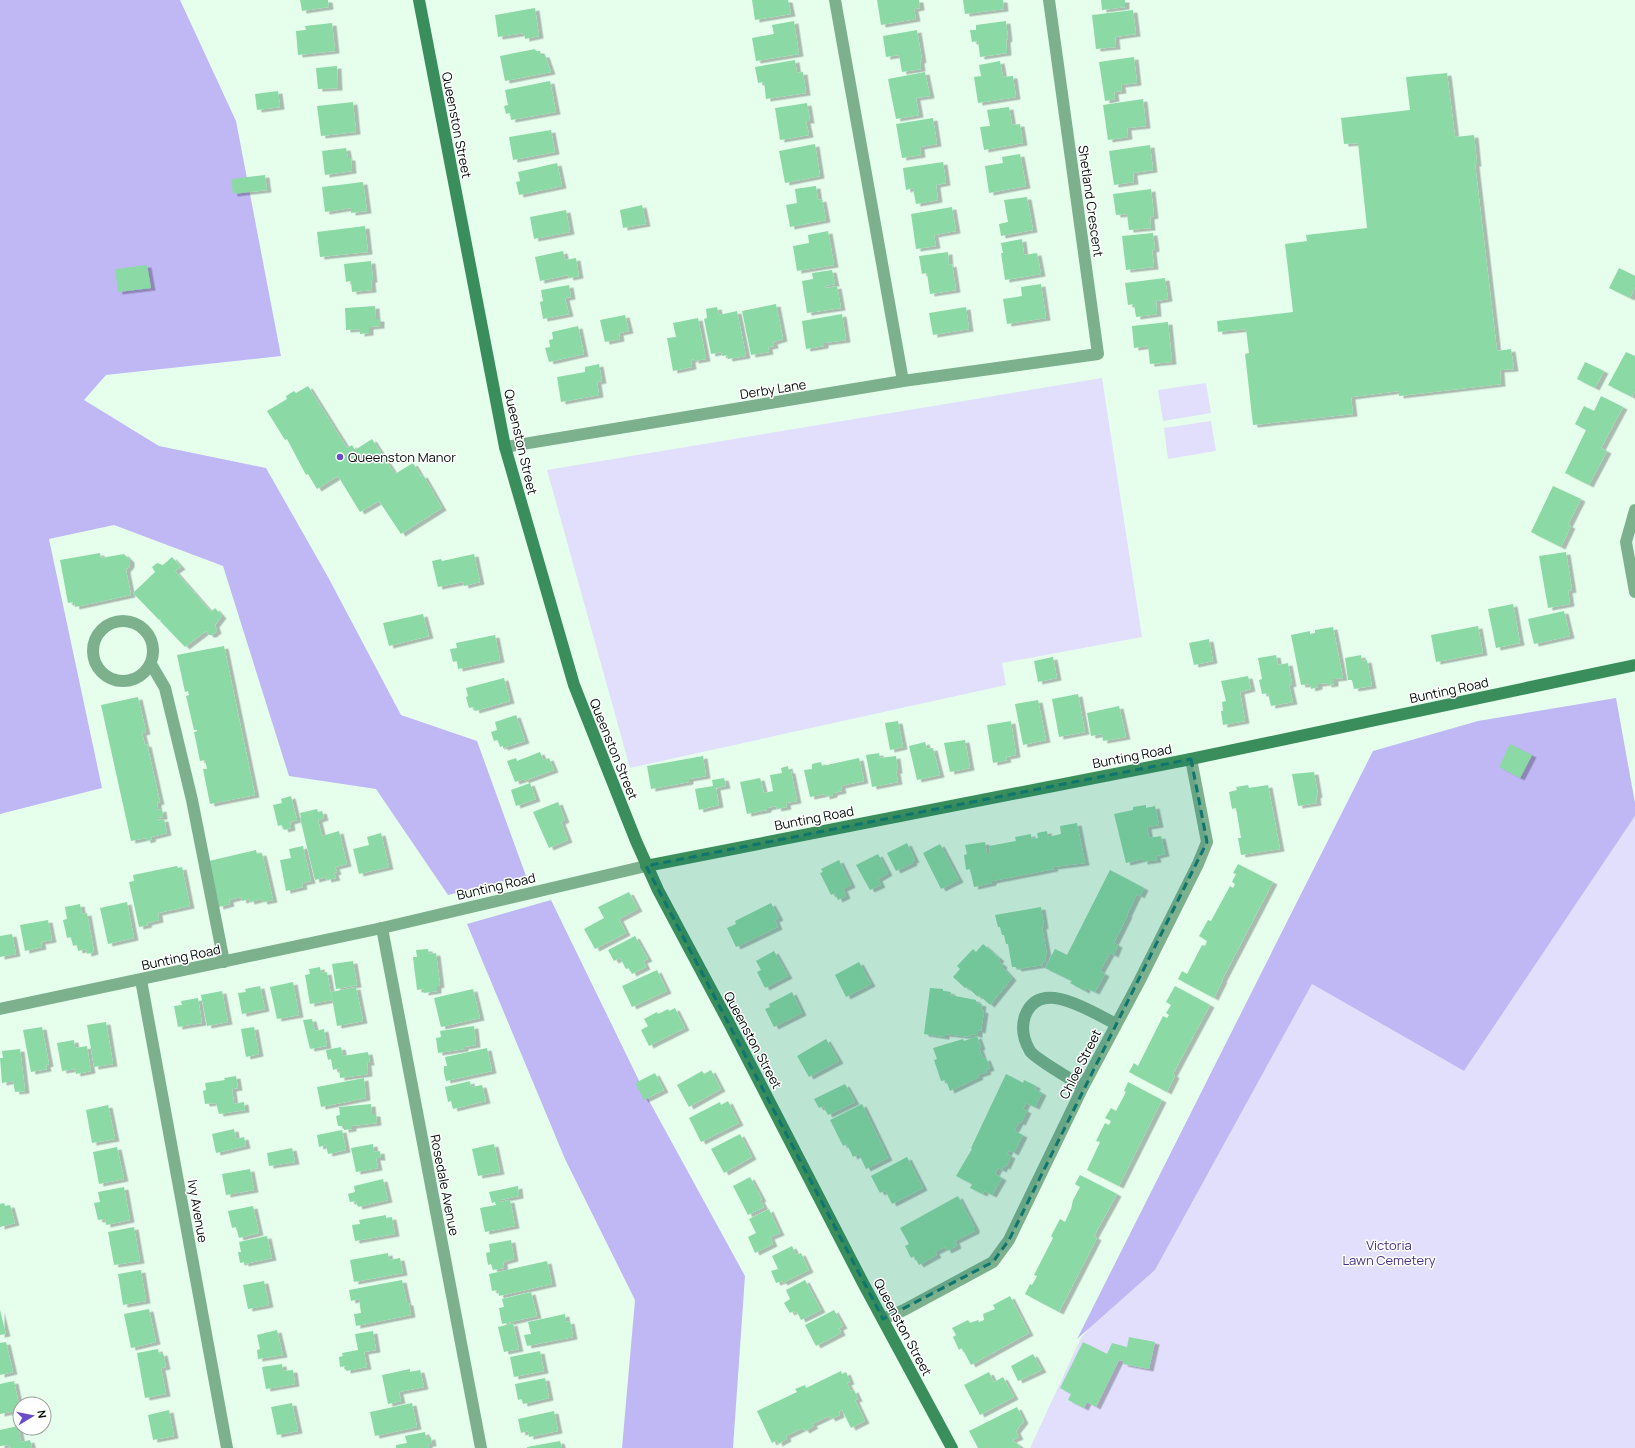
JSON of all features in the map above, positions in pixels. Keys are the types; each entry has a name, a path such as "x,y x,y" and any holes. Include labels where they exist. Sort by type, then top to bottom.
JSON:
{"main road":[{"name":"Queenston Street","path":"419,0 505,447 574,685 646,866 952,1448"},
{"name":"Bunting Road","path":"646,866 1191,760 1635,665"}],"street":[{"path":"835,0 903,381"},
{"name":"Shetland Crescent","path":"1046,361 1098,354 1049,0"},
{"name":"Derby Lane","path":"505,447 903,381 1046,361"},
{"path":"1635,510 1626,542 1635,592"},
{"path":"151,664 145,673 136,679 126,682 116,681 106,677 99,670 94,660 93,650 95,640 100,631 107,625 126,621 135,623 146,632 153,644 154,654 151,664 165,688 192,800 224,962"},
{"name":"Chloe Street","path":"883,1319 904,1310 992,1262 1009,1240 1083,1087 1150,961 1198,864 1207,842 1191,760"},
{"name":"Bunting Road","path":"0,1010 382,928 646,866"},
{"name":"Rosedale Avenue","path":"382,928 481,1448"},
{"name":"Ivy Avenue","path":"141,980 227,1448"},
{"path":"1083,1087 1031,1052 1022,1035 1023,1022 1027,1011 1036,1001 1050,997 1069,1000 1116,1024"}],"highlighted area":[{"path":"1191,759 1207,842 1009,1240 993,1262 883,1319 646,866"}],"green space":[{"path":"1102,378 1142,637 1002,663 1006,685 630,768 547,470"},
{"path":"1206,383 1211,413 1163,421 1158,390"},
{"path":"1211,421 1216,451 1168,459 1164,428"},
{"name":"Victoria Lawn Cemetery","path":"1635,816 1635,1448 1030,1448 1081,1338 1093,1324 1155,1270 1312,984 1464,1071"}],"shaded area":[{"path":"0,0 180,0 236,121 281,356 106,375 84,400 159,446 266,468 328,577 401,715 477,741 526,876 448,895 376,789 289,776 223,566 114,525 49,539 102,788 0,814"},
{"path":"1616,698 1635,803 1635,816 1464,1071 1312,984 1155,1270 1077,1339 1373,751 1478,721"},
{"path":"551,900 647,1097 745,1276 733,1448 622,1448 635,1300 565,1159 467,924"}],"building":[{"path":"300,0 328,0 329,7 302,11"},
{"path":"752,0 788,0 791,14 755,20"},
{"path":"877,0 919,0 920,8 914,9 916,19 881,25"},
{"path":"963,0 1003,0 1004,9 965,14"},
{"path":"1101,0 1125,0 1125,7 1102,10"},
{"path":"535,8 539,36 525,39 524,33 498,37 495,15"},
{"path":"1133,10 1136,34 1115,37 1116,47 1096,49 1092,15"},
{"path":"794,21 799,54 756,61 752,38 774,34 772,25"},
{"path":"1006,21 1008,39 1006,40 1007,53 980,57 978,41 972,42 970,30 976,30 976,25"},
{"path":"332,23 335,51 298,55 296,31 306,30 305,26"},
{"path":"917,30 922,60 920,61 921,69 902,72 899,55 886,57 883,36"},
{"path":"535,49 536,51 540,51 541,55 545,55 551,72 505,81 500,56"},
{"path":"1134,57 1137,83 1121,85 1122,91 1114,92 1115,99 1105,101 1099,62"},
{"path":"795,60 797,73 803,72 806,93 766,99 764,82 758,83 755,67"},
{"path":"1000,61 1003,77 1013,76 1016,97 978,103 974,77 981,76 979,65"},
{"path":"337,66 338,88 318,89 316,68"},
{"path":"925,72 930,96 916,98 919,115 896,119 888,79"},
{"path":"1447,73 1455,137 1474,135 1477,164 1475,164 1497,351 1511,349 1514,369 1500,370 1501,384 1399,396 1399,391 1351,397 1353,414 1253,425 1245,354 1249,353 1246,329 1218,332 1217,321 1293,312 1285,244 1307,241 1306,235 1367,228 1358,143 1344,144 1341,118 1410,110 1406,77"},
{"path":"550,81 556,112 511,120 510,113 506,114 504,106 508,105 505,90"},
{"path":"278,91 280,107 257,110 255,94"},
{"path":"1143,99 1146,126 1127,128 1128,137 1108,140 1103,105"},
{"path":"353,102 356,132 321,136 317,106"},
{"path":"807,103 810,121 806,121 809,135 780,140 775,108"},
{"path":"1009,107 1012,125 1020,124 1023,143 984,150 980,127 990,126 987,110"},
{"path":"933,118 937,144 920,147 921,155 902,158 896,124"},
{"path":"551,130 555,152 513,160 509,137"},
{"path":"815,144 820,176 785,183 779,151"},
{"path":"1150,145 1153,170 1133,173 1134,182 1114,185 1109,151"},
{"path":"346,148 348,158 351,158 352,171 325,175 322,151"},
{"path":"1020,154 1026,186 989,193 985,166 1003,163 1002,157"},
{"path":"943,162 946,183 936,185 938,200 916,204 913,188 906,190 903,168"},
{"path":"557,163 562,186 519,195 516,182 520,181 518,172"},
{"path":"265,175 267,190 233,194 231,179"},
{"path":"363,182 367,211 351,213 351,208 325,212 322,187"},
{"path":"816,186 818,200 822,199 826,220 790,227 786,205 797,203 795,189"},
{"path":"1151,189 1154,216 1150,217 1151,228 1129,230 1127,214 1116,215 1113,194"},
{"path":"1027,197 1033,230 1001,236 999,224 1008,222 1004,200"},
{"path":"642,205 646,224 623,228 620,210"},
{"path":"952,207 956,231 934,235 936,246 916,249 911,214"},
{"path":"566,210 570,232 534,239 530,217"},
{"path":"365,226 368,252 320,257 317,232"},
{"path":"828,231 834,265 797,271 793,246 809,243 808,235"},
{"path":"1153,233 1155,249 1152,250 1154,267 1126,270 1122,236"},
{"path":"1022,239 1024,255 1037,253 1041,274 1005,280 1001,243"},
{"path":"563,251 565,260 576,258 579,276 569,278 568,275 540,281 535,257"},
{"path":"948,252 949,265 952,264 956,290 930,294 927,273 922,274 919,256"},
{"path":"371,261 373,280 371,280 372,290 352,292 351,281 346,282 344,264"},
{"path":"147,265 151,288 118,292 115,269"},
{"path":"1619,268 1635,276 1635,287 1630,298 1609,288"},
{"path":"832,270 835,284 825,286 826,288 837,286 841,308 807,313 802,281 813,279 812,273"},
{"path":"1165,278 1168,299 1156,301 1157,314 1136,317 1134,304 1128,305 1125,283"},
{"path":"1041,284 1046,318 1007,324 1003,299 1022,296 1021,287"},
{"path":"569,285 571,297 565,298 569,314 543,319 540,302 543,301 541,290"},
{"path":"776,304 783,339 773,342 774,346 768,347 769,352 751,355 742,311"},
{"path":"375,306 376,319 380,319 380,326 369,327 369,333 360,334 360,329 346,330 345,308"},
{"path":"717,307 719,315 737,311 746,356 728,359 727,355 722,356 721,352 711,354 704,319 707,318 706,309"},
{"path":"966,307 969,329 933,335 929,313"},
{"path":"842,314 846,340 824,343 824,346 806,349 802,321"},
{"path":"625,315 629,331 619,333 620,339 605,342 600,320"},
{"path":"698,318 706,359 691,360 692,367 673,371 667,338 676,337 673,323"},
{"path":"1168,322 1172,362 1150,364 1148,346 1134,348 1132,326"},
{"path":"578,326 584,354 549,362 545,348 550,347 549,340 553,339 552,332"},
{"path":"1626,352 1635,356 1635,391 1632,397 1608,385"},
{"path":"1585,362 1604,371 1595,388 1577,379"},
{"path":"599,364 602,381 597,382 599,395 561,402 557,377 585,372 585,367"},
{"name":"Queenston Manor","path":"308,386 347,448 352,445 355,450 372,439 395,474 413,463 421,476 423,475 442,508 401,534 379,501 360,512 338,476 317,489 308,474 306,475 287,439 285,440 267,411 287,399 286,396 294,391 296,393"},
{"path":"1601,396 1623,407 1601,448 1607,451 1589,485 1565,473 1586,430 1575,424 1584,406 1594,411"},
{"path":"1553,486 1581,499 1568,525 1571,526 1561,547 1531,532"},
{"path":"1566,552 1572,590 1568,591 1570,604 1548,608 1539,556"},
{"path":"100,553 101,558 124,554 130,560 130,565 126,570 131,595 75,607 74,602 68,603 60,560"},
{"path":"474,554 480,582 464,586 463,582 438,587 432,561 441,559 442,561"},
{"path":"172,557 181,567 175,571 211,612 215,608 222,616 215,625 217,631 212,635 209,635 206,631 185,647 160,621 161,619 159,620 133,593 155,572 152,567 157,563 163,565"},
{"path":"1513,604 1520,643 1496,648 1488,609"},
{"path":"1564,611 1570,636 1534,644 1528,619"},
{"path":"423,614 429,636 389,646 383,623"},
{"path":"1478,626 1483,653 1436,662 1431,635"},
{"path":"1333,627 1343,678 1334,679 1334,684 1318,684 1318,687 1311,689 1310,684 1301,685 1291,635 1310,631 1310,634 1315,633 1315,630"},
{"path":"495,635 500,660 458,669 457,661 453,662 450,649 457,648 456,643"},
{"path":"1209,639 1213,661 1194,665 1189,643"},
{"path":"224,646 255,795 210,804 203,769 207,769 205,760 200,761 194,732 197,730 194,730 186,696 189,695 188,691 185,692 177,655"},
{"path":"1276,655 1278,665 1288,663 1292,684 1289,685 1293,702 1271,706 1268,693 1262,694 1259,680 1262,679 1258,658"},
{"path":"1361,655 1362,661 1367,660 1372,686 1354,689 1352,680 1348,680 1345,658"},
{"path":"1053,657 1057,678 1038,682 1034,661"},
{"path":"1248,676 1251,689 1240,692 1245,721 1223,725 1221,711 1223,711 1222,702 1226,701 1221,681"},
{"path":"504,678 510,701 475,711 474,707 469,708 466,697 468,696 466,688"},
{"path":"1078,694 1085,732 1059,737 1052,699"},
{"path":"138,697 146,732 142,733 145,745 147,744 160,802 157,803 158,810 162,809 163,817 157,818 157,820 164,819 167,833 151,837 152,839 146,841 146,838 131,841 101,705"},
{"path":"1038,700 1046,740 1023,745 1015,704"},
{"path":"1119,706 1126,737 1103,741 1102,734 1091,736 1087,713"},
{"path":"516,715 525,741 503,748 503,746 500,747 498,740 494,741 491,732 497,730 495,722"},
{"path":"898,721 903,747 890,750 885,723"},
{"path":"1011,721 1016,755 1006,757 1007,760 993,763 987,725"},
{"path":"965,740 970,768 950,772 944,743"},
{"path":"925,742 927,749 933,748 940,775 917,780 909,746"},
{"path":"1510,744 1532,755 1520,778 1499,767"},
{"path":"540,752 543,760 549,758 554,770 524,781 524,779 515,782 507,761 516,758 517,761"},
{"path":"879,753 880,758 896,756 898,782 872,787 866,755"},
{"path":"703,756 706,776 689,779 689,782 651,789 647,766"},
{"path":"859,758 864,781 841,786 842,791 833,793 833,795 825,797 825,794 810,797 804,770 812,769 812,764 821,762 822,766"},
{"path":"788,766 789,771 791,771 797,801 786,803 787,807 777,809 776,806 767,808 767,810 747,814 740,782 760,778 764,793 773,791 770,775 782,773 781,768"},
{"path":"1314,772 1318,795 1316,796 1317,803 1298,806 1292,774"},
{"path":"724,778 726,786 716,788 719,805 699,810 695,789 713,786 712,780"},
{"path":"530,783 536,799 516,806 511,790"},
{"path":"1248,785 1249,788 1268,785 1280,849 1241,855 1238,838 1241,838 1236,808 1232,809 1229,792 1237,790 1236,787"},
{"path":"291,796 297,820 290,822 291,828 284,830 282,825 278,826 273,805 282,803 281,799"},
{"path":"558,802 565,820 561,822 568,840 549,848 533,812"},
{"path":"1146,805 1146,808 1155,806 1159,825 1147,827 1149,838 1161,836 1165,854 1156,856 1157,860 1143,862 1143,859 1126,863 1114,814 1133,810 1133,807"},
{"path":"317,809 318,812 322,811 324,818 318,820 322,836 339,831 347,864 335,867 337,872 334,873 336,878 327,880 326,877 315,880 300,818 300,813"},
{"path":"1077,823 1085,863 1053,867 1054,869 992,881 992,883 974,887 970,869 966,870 964,855 967,854 965,845 985,842 987,854 990,854 989,846 1016,841 1015,837 1031,834 1031,839 1038,838 1037,833 1047,831 1048,837 1061,834 1060,826"},
{"path":"381,833 389,867 359,874 353,849 369,845 367,837"},
{"path":"907,843 915,860 912,861 913,863 896,871 887,853"},
{"path":"940,844 959,880 941,889 923,853"},
{"path":"303,846 311,881 302,883 303,887 286,891 280,860 291,858 289,849"},
{"path":"256,850 257,854 262,853 273,900 263,902 262,899 250,902 249,899 242,901 241,897 229,900 230,904 219,907 209,861"},
{"path":"878,854 888,873 878,879 881,885 870,890 856,865"},
{"path":"839,860 851,885 843,889 846,896 838,900 835,893 831,895 820,873 823,872 821,869"},
{"path":"1238,864 1273,882 1214,998 1178,979 1182,971 1187,974 1202,945 1205,946 1207,941 1199,936 1208,920 1211,921 1230,886 1233,888 1235,884 1232,882 1236,874 1233,873"},
{"path":"177,866 178,868 182,867 190,906 158,913 159,920 139,927 129,882 134,881 133,875"},
{"path":"1110,870 1144,888 1140,896 1137,894 1114,943 1118,945 1114,955 1110,953 1100,971 1105,974 1095,992 1086,988 1085,991 1070,983 1072,981 1045,968 1055,949 1067,955"},
{"path":"629,892 638,909 619,919 626,933 595,949 584,929 604,918 598,907"},
{"path":"127,902 134,938 108,944 100,908"},
{"path":"771,903 779,918 775,920 778,927 736,947 727,928 736,924 735,921"},
{"path":"80,904 82,914 87,913 94,952 87,954 86,949 78,951 77,945 73,946 71,937 67,938 63,920 67,919 65,907"},
{"path":"1041,907 1044,926 1042,927 1047,955 1045,955 1046,961 1042,962 1043,965 1017,969 1016,967 1012,967 1008,944 1006,944 1000,927 998,927 995,915"},
{"path":"48,920 52,940 41,942 42,947 25,951 20,925"},
{"path":"12,934 16,954 0,957 0,936"},
{"path":"635,936 648,959 643,961 646,967 632,974 629,968 626,969 620,958 614,961 608,950"},
{"path":"983,944 1000,959 998,961 1003,965 1002,967 1012,978 990,1005 979,995 978,997 967,987 965,988 953,977 960,969 957,966 973,949 976,952"},
{"path":"428,949 429,954 436,953 440,985 437,986 437,991 424,993 424,989 417,990 413,957 417,957 416,950"},
{"path":"774,951 788,976 765,988 757,972 761,970 756,961"},
{"path":"353,961 357,985 336,989 332,964"},
{"path":"859,962 871,984 846,997 835,975"},
{"path":"320,967 321,973 327,972 332,1000 310,1004 305,975 310,974 309,969"},
{"path":"657,970 667,991 632,1007 622,986"},
{"path":"293,982 299,1015 277,1019 270,987"},
{"path":"260,986 265,1009 242,1014 238,993 246,992 245,989"},
{"path":"1175,986 1210,1005 1173,1074 1175,1076 1167,1092 1129,1072 1134,1063 1138,1066 1163,1016 1167,1018 1169,1015 1166,1013 1171,1005 1166,1002"},
{"path":"356,987 363,1021 337,1026 331,992"},
{"path":"930,988 943,989 943,991 951,992 950,995 976,1000 976,1003 982,1004 981,1010 984,1011 981,1031 978,1030 978,1035 972,1034 972,1037 945,1034 945,1037 924,1034"},
{"path":"473,989 480,1018 441,1027 434,998"},
{"path":"222,991 228,1022 207,1026 201,995"},
{"path":"792,992 802,1013 774,1027 765,1009 770,1007 769,1004"},
{"path":"198,998 202,1023 178,1027 174,1006 182,1005 181,1001"},
{"path":"675,1008 685,1028 649,1046 641,1030 648,1026 644,1019 657,1012 658,1014 668,1009 669,1011"},
{"path":"312,1019 315,1031 324,1029 327,1046 310,1049 303,1020"},
{"path":"106,1022 113,1064 94,1067 87,1025"},
{"path":"474,1026 476,1045 464,1047 464,1049 438,1053 436,1038 441,1037 440,1031"},
{"path":"42,1027 49,1064 46,1065 47,1069 31,1072 23,1030"},
{"path":"254,1027 259,1054 246,1057 241,1029"},
{"path":"977,1036 983,1059 986,1058 990,1068 986,1070 987,1072 978,1075 979,1077 950,1091 946,1080 941,1081 934,1060 937,1059 933,1048 963,1039 964,1041"},
{"path":"826,1039 839,1061 809,1077 797,1056"},
{"path":"74,1040 75,1048 87,1046 91,1071 76,1074 75,1069 62,1071 57,1043"},
{"path":"341,1047 343,1056 368,1052 370,1063 367,1063 368,1074 340,1078 339,1068 333,1070 331,1059 328,1060 326,1050"},
{"path":"487,1048 492,1071 446,1081 444,1073 444,1066 447,1066 445,1057"},
{"path":"20,1049 25,1091 15,1092 13,1081 2,1083 0,1058 3,1058 2,1051"},
{"path":"711,1070 721,1089 689,1107 677,1085 702,1071 704,1074"},
{"path":"655,1073 664,1090 644,1100 635,1083"},
{"path":"1006,1074 1023,1083 1024,1080 1036,1086 1035,1089 1042,1093 1035,1107 1026,1103 1023,1109 1027,1111 1021,1123 1019,1122 1014,1131 1023,1135 1014,1153 1009,1150 1007,1154 1011,1156 1006,1167 1004,1166 1002,1170 998,1168 995,1174 1002,1178 992,1195 984,1191 983,1194 970,1188 972,1184 956,1176 972,1149 971,1148"},
{"path":"236,1076 238,1088 232,1089 234,1104 244,1102 245,1110 219,1114 216,1103 205,1104 203,1091 206,1090 205,1083 225,1080 224,1078"},
{"path":"364,1078 366,1098 321,1107 317,1087"},
{"path":"470,1081 471,1087 482,1085 486,1101 453,1109 451,1101 448,1102 445,1087"},
{"path":"1128,1082 1162,1100 1119,1186 1087,1170 1100,1142 1096,1141 1105,1123 1109,1125 1111,1121 1105,1118 1111,1108 1116,1111 1126,1092 1124,1091"},
{"path":"845,1084 855,1102 828,1115 823,1106 819,1108 814,1099"},
{"path":"728,1101 739,1123 701,1142 689,1118 720,1102 721,1105"},
{"path":"371,1104 372,1114 376,1114 377,1123 352,1126 352,1129 344,1130 344,1126 338,1126 336,1116 340,1115 339,1107"},
{"path":"862,1104 888,1158 866,1169 859,1154 853,1157 847,1144 843,1146 830,1120"},
{"path":"108,1105 115,1139 92,1143 86,1110"},
{"path":"234,1129 236,1139 244,1137 246,1146 216,1153 212,1134"},
{"path":"342,1130 346,1150 328,1154 326,1145 319,1147 317,1135"},
{"path":"740,1134 752,1157 724,1173 711,1149"},
{"path":"373,1144 374,1152 380,1151 381,1158 376,1158 378,1168 356,1172 351,1148"},
{"path":"494,1144 500,1172 478,1176 472,1149"},
{"path":"117,1147 124,1179 99,1184 93,1152"},
{"path":"292,1148 295,1162 269,1166 267,1153"},
{"path":"907,1157 923,1188 892,1204 885,1190 880,1193 871,1176"},
{"path":"250,1169 254,1190 226,1195 222,1174"},
{"path":"1080,1175 1117,1194 1094,1236 1097,1238 1059,1312 1025,1294 1030,1284 1032,1285 1037,1276 1034,1275 1053,1238 1051,1236 1060,1219 1065,1222 1073,1200 1080,1187 1075,1184"},
{"path":"750,1177 762,1199 760,1200 764,1207 748,1215 733,1186"},
{"path":"383,1179 388,1200 358,1207 356,1201 350,1202 348,1194 355,1192 354,1186"},
{"path":"518,1186 519,1196 500,1200 500,1202 510,1200 515,1226 485,1232 480,1208 496,1205 495,1202 492,1203 489,1192"},
{"path":"124,1187 130,1220 106,1225 105,1219 98,1220 94,1203 100,1202 98,1192"},
{"path":"958,1196 975,1228 975,1231 955,1241 957,1246 947,1251 945,1247 935,1252 937,1255 919,1265 914,1256 911,1258 905,1246 909,1244 900,1228"},
{"path":"4,1203 5,1206 10,1205 15,1223 0,1227 0,1204"},
{"path":"253,1206 259,1233 239,1238 236,1227 232,1228 228,1211"},
{"path":"769,1209 780,1233 770,1237 773,1244 755,1253 748,1237 756,1233 749,1219"},
{"path":"386,1215 386,1218 392,1217 395,1234 355,1241 352,1225 360,1224 359,1220"},
{"path":"134,1227 140,1261 114,1265 108,1232"},
{"path":"267,1236 272,1258 244,1264 244,1262 240,1263 238,1252 241,1252 239,1242"},
{"path":"511,1240 514,1259 503,1262 504,1268 493,1270 491,1264 488,1265 486,1253 490,1252 489,1244"},
{"path":"792,1246 796,1255 801,1253 809,1270 783,1283 782,1281 776,1283 771,1271 778,1269 772,1256"},
{"path":"388,1253 389,1260 400,1258 403,1273 354,1282 350,1260"},
{"path":"547,1261 552,1284 499,1296 498,1290 492,1291 489,1274"},
{"path":"141,1270 146,1301 123,1305 118,1274"},
{"path":"402,1280 411,1315 356,1326 354,1314 361,1313 359,1299 351,1301 349,1290"},
{"path":"805,1280 821,1310 801,1320 797,1312 795,1313 794,1311 790,1313 784,1303 790,1299 786,1290"},
{"path":"264,1281 269,1305 248,1309 243,1285"},
{"path":"531,1292 537,1316 502,1324 499,1308 504,1307 502,1299"},
{"path":"1010,1296 1029,1333 971,1365 962,1348 959,1350 953,1337 956,1335 952,1328 968,1320 970,1323 978,1320 979,1322 984,1320 983,1314 995,1309 993,1305"},
{"path":"149,1309 156,1342 131,1348 124,1314"},
{"path":"0,1310 6,1334 0,1335"},
{"path":"834,1310 843,1326 839,1328 841,1333 816,1346 805,1325"},
{"path":"565,1314 566,1322 570,1321 573,1337 527,1346 524,1335 531,1334 528,1322"},
{"path":"513,1323 519,1349 504,1352 498,1327"},
{"path":"277,1330 283,1355 258,1359 257,1350 260,1349 257,1335"},
{"path":"373,1331 376,1350 364,1352 367,1367 346,1371 346,1366 340,1367 339,1357 343,1356 342,1353 358,1350 355,1334"},
{"path":"1129,1337 1155,1342 1149,1369 1123,1364 1124,1361 1119,1360 1096,1407 1087,1402 1084,1408 1068,1400 1071,1394 1060,1388 1083,1342 1107,1354 1112,1343 1127,1347"},
{"path":"6,1342 13,1372 0,1375 0,1343"},
{"path":"158,1349 159,1354 163,1353 166,1367 161,1368 166,1394 145,1398 137,1353"},
{"path":"540,1351 544,1371 514,1377 510,1357"},
{"path":"1033,1354 1042,1370 1018,1381 1011,1366"},
{"path":"282,1364 283,1371 293,1370 295,1384 266,1389 262,1367"},
{"path":"410,1369 410,1372 420,1370 424,1387 399,1392 401,1401 388,1404 382,1375"},
{"path":"841,1371 842,1374 846,1372 850,1382 847,1383 851,1391 854,1390 858,1399 855,1400 865,1421 851,1428 842,1410 839,1411 840,1415 831,1419 829,1416 812,1424 814,1426 805,1431 803,1428 786,1436 787,1439 778,1444 777,1440 772,1443 757,1411 797,1392 795,1389 805,1385 806,1388"},
{"path":"989,1372 994,1382 1003,1377 1014,1397 980,1415 964,1385"},
{"path":"545,1378 549,1398 523,1404 522,1399 518,1400 515,1384"},
{"path":"14,1381 17,1396 12,1396 12,1412 0,1414 0,1384"},
{"path":"292,1403 298,1431 277,1435 271,1407"},
{"path":"412,1403 417,1427 375,1436 370,1412"},
{"path":"1017,1407 1024,1421 1016,1431 1019,1437 1012,1440 1020,1446 1019,1448 978,1448 969,1431"},
{"path":"169,1410 174,1436 153,1440 148,1415"},
{"path":"554,1411 558,1431 529,1437 528,1431 521,1433 518,1419"},
{"path":"12,1427 12,1436 20,1436 21,1442 30,1440 32,1448 10,1448 9,1445 0,1446 0,1430"},
{"path":"425,1432 426,1438 431,1437 432,1444 428,1444 429,1448 396,1448 396,1445 407,1443 405,1436"},
{"path":"560,1441 562,1448 527,1448 527,1447"}],"place":[{"name":"Queenston Manor","path":"340,457"}]}
